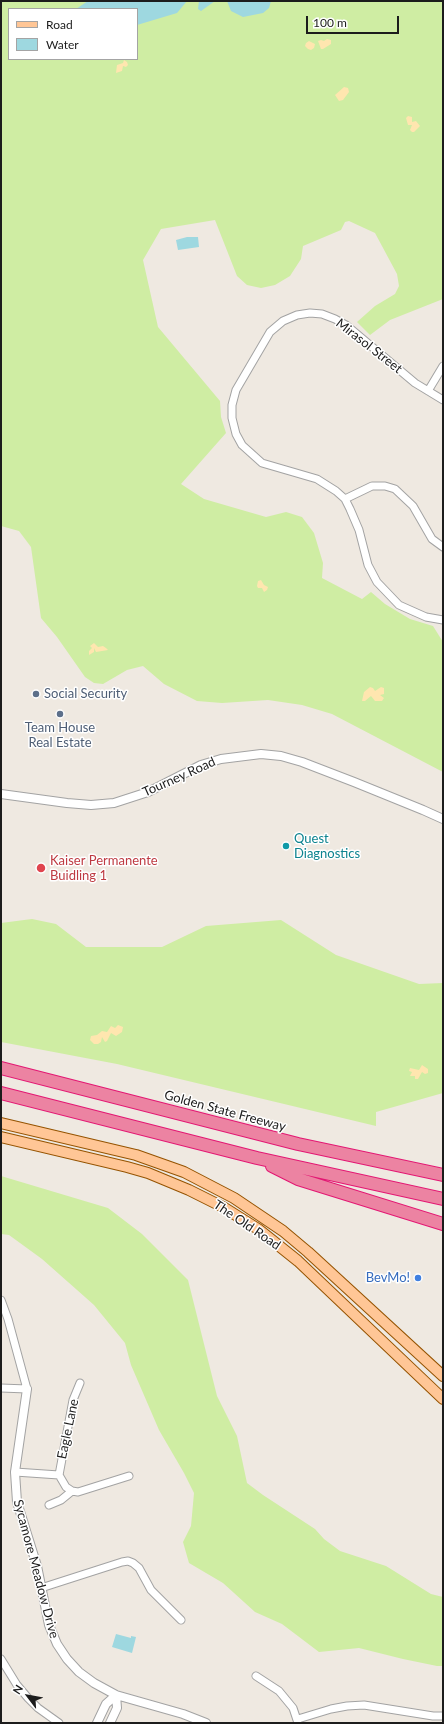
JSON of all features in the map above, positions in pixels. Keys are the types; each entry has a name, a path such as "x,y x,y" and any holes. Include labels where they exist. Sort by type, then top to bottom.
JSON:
{"highway":[{"name":"Golden State Freeway","path":"1,1068 298,1144 443,1175"},
{"path":"1,1093 257,1158 443,1199"},
{"path":"257,1158 298,1179 443,1224"}],"main road":[{"name":"The Old Road","path":"1,1123 136,1155 184,1172 234,1198 277,1226 308,1252 443,1376"},
{"name":"The Old Road","path":"1,1137 121,1165 148,1173 189,1190 223,1207 258,1230 293,1257 443,1399"}],"street":[{"name":"Mirasol Street","path":"344,499 336,491 317,479 262,463 242,445 236,434 232,418 232,405 236,390 262,343 270,332 283,321 297,315 322,314 336,319 346,325 415,383 443,400"},
{"path":"428,391 443,366"},
{"path":"443,547 432,539 413,506 395,489 385,486 372,486 344,499 359,530 368,565 377,582 399,605 426,617 443,620"},
{"name":"Tourney Road","path":"1,794 91,805 114,803 148,792 201,765 221,759 261,754 281,756 302,762 361,784 443,820"},
{"name":"Sycamore Meadow Drive","path":"1,1300 8,1319 27,1389 15,1472 17,1502 37,1566 49,1625 57,1644 67,1659 80,1672 94,1683 116,1696 184,1714 206,1723"},
{"name":"Eagle Lane","path":"59,1475 73,1400 80,1383"},
{"path":"1,1388 27,1389"},
{"path":"15,1472 59,1475 66,1487 72,1491 78,1492 129,1476"},
{"path":"49,1505 61,1500 72,1491"},
{"path":"41,1588 128,1561 133,1563 138,1568 151,1590 181,1620"},
{"path":"1,1659 17,1685 49,1720 60,1723"},
{"path":"256,1676 280,1691 293,1708 298,1721 347,1706 364,1705 433,1716 443,1716"},
{"path":"97,1723 106,1704 116,1696"},
{"path":"110,1723 117,1708 116,1696"}],"green space":[{"path":"1,1 443,1 443,299 390,320 370,335 357,322 375,306 395,294 399,286 397,274 375,233 349,221 345,222 341,230 303,246 301,259 290,276 275,285 261,288 247,285 237,276 215,220 161,229 143,260 158,327 220,401 221,417 226,433 181,484 204,499 266,517 286,512 302,517 314,533 323,563 322,578 362,599 371,592 385,604 410,619 433,626 443,642 443,772 332,714 302,705 268,700 222,703 197,701 164,684 143,666 127,670 103,684 94,683 85,677 57,637 41,618 31,547 19,531 1,526"},
{"path":"32,919 56,924 86,947 162,947 206,926 281,920 336,955 419,984 443,983 443,1093 376,1112 376,1126 117,1064 1,1042 1,923"},
{"path":"1,1176 108,1208 142,1234 188,1280 217,1396 237,1436 247,1483 315,1529 324,1539 340,1551 386,1566 431,1594 443,1597 443,1666 403,1659 359,1648 319,1652 282,1624 255,1612 223,1583 189,1563 183,1542 191,1526 194,1493 159,1430 131,1365 125,1343 94,1305 42,1259 9,1235 1,1234"}],"sand":[{"path":"327,39 331,40 331,44 321,49 318,41 324,41"},
{"path":"309,41 315,44 314,48 311,50 305,46"},
{"path":"124,60 128,65 126,67 123,66 122,71 116,73 117,65 123,63"},
{"path":"344,87 348,88 349,92 343,100 339,101 335,95"},
{"path":"408,116 412,117 412,122 416,121 420,126 414,132 410,130 412,125 408,125 406,118"},
{"path":"261,580 264,585 268,587 264,592 262,588 258,588 257,586 258,581"},
{"path":"94,643 98,647 103,646 108,650 96,652 94,648 94,652 89,655 89,651 92,648 90,646"},
{"path":"370,687 375,691 381,687 384,688 384,694 380,695 384,698 382,701 375,701 371,696 365,701 362,701 364,692"},
{"path":"118,1025 123,1027 122,1032 116,1036 111,1033 107,1041 105,1042 102,1037 101,1042 94,1044 90,1040 91,1036 97,1035 102,1031 107,1032 111,1026 115,1028"},
{"path":"422,1065 428,1069 428,1073 425,1074 422,1072 418,1079 415,1079 415,1076 410,1076 412,1072 409,1071 410,1068 419,1070"}],"water":[{"path":"88,1 187,1 177,13 138,25 138,8 78,8"},
{"path":"199,1 215,1 201,11 198,9"},
{"path":"227,1 271,1 269,8 263,13 243,17 231,11"},
{"path":"187,237 198,237 199,247 178,250 176,240"},
{"path":"116,1634 131,1638 131,1636 136,1637 132,1653 112,1647"}],"place":[{"name":"Social Security","path":"36,694"},
{"name":"Team House Real Estate","path":"60,714"},
{"name":"Quest Diagnostics","path":"286,846"},
{"name":"Kaiser Permanente Buidling 1","path":"41,868"},
{"name":"BevMo!","path":"418,1278"}]}
